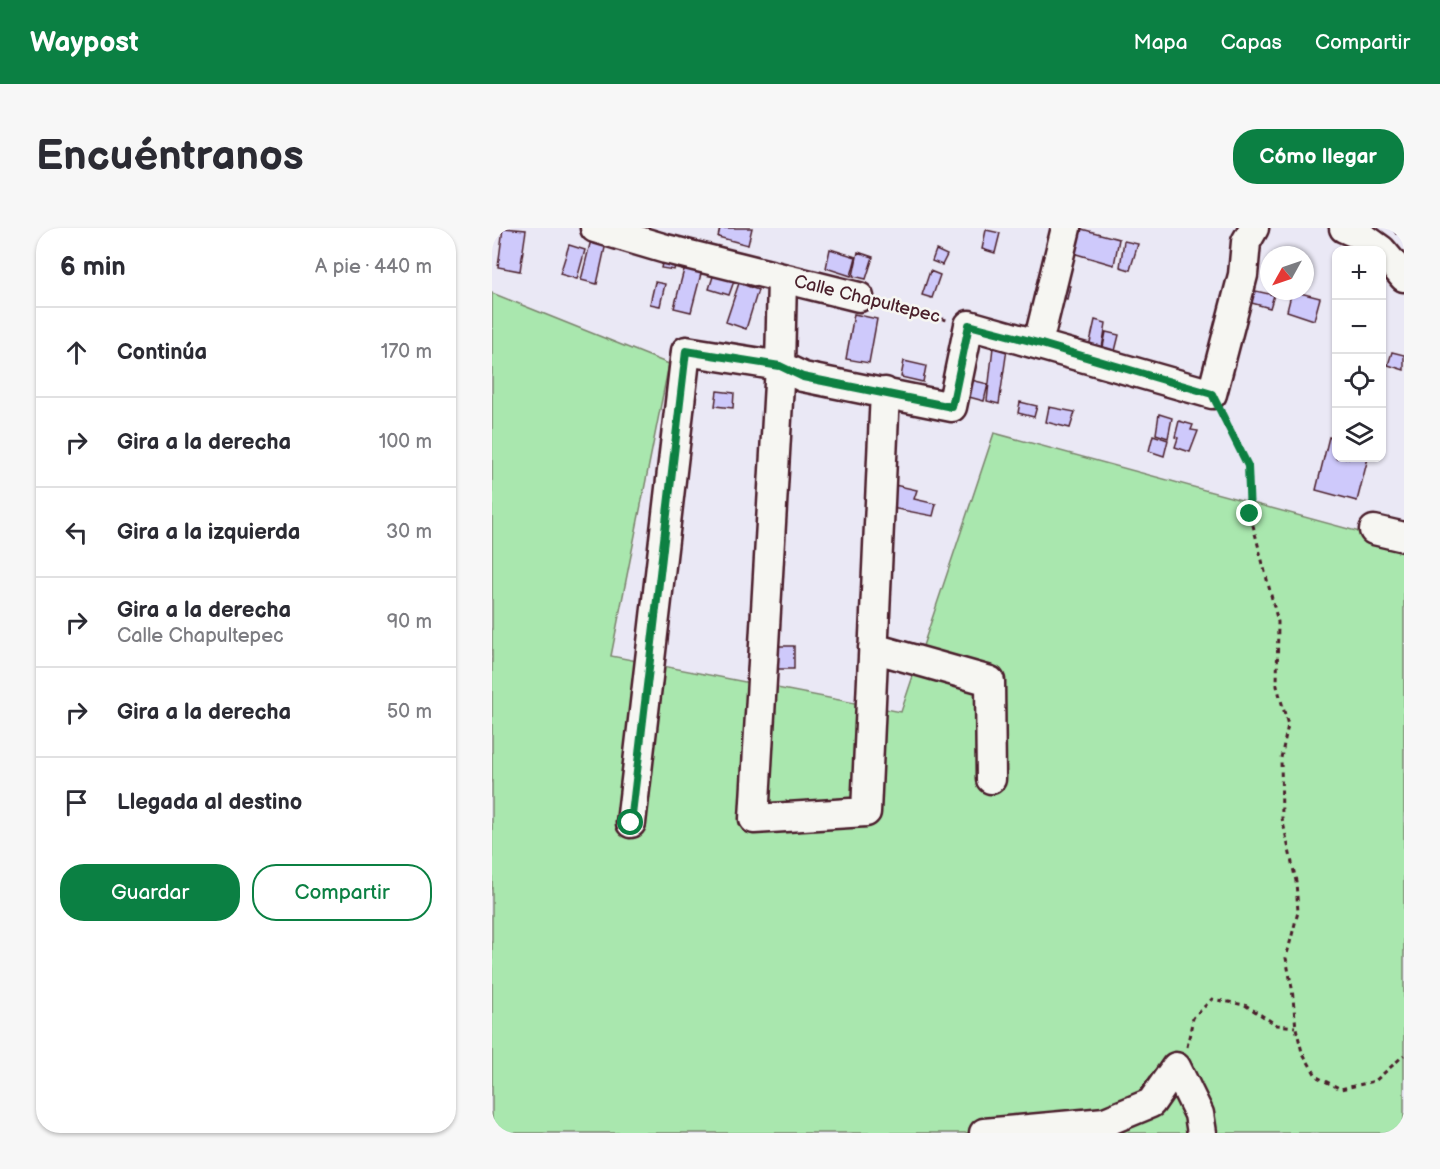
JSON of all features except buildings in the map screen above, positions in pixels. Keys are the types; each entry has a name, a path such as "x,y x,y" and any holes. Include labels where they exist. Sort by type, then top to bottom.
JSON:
{"street":[{"name":"Calle Chapultepec","path":"595,228 669,239 782,278 859,297"},
{"path":"1038,343 1066,228"},
{"path":"631,823 686,351 780,366 803,377 952,407 969,325 1212,394 1244,275 1246,242 1254,228"},
{"path":"1344,228 1360,235 1374,246"},
{"path":"1386,257 1404,277"},
{"path":"782,278 780,366 754,819 866,812 885,392"},
{"path":"1374,530 1404,537"},
{"path":"873,648 990,681 991,779"},
{"path":"984,1133 1105,1122 1151,1103 1176,1067 1199,1114 1202,1133"}],"path":[{"name":"Calle Chapultepec","path":"859,297 969,325"},
{"path":"1212,394 1248,466 1250,514 1278,622 1277,686 1288,725 1281,758 1282,818 1296,881 1298,912 1286,958 1296,1028 1302,1052 1317,1077 1341,1089 1375,1081 1404,1055"},
{"path":"1176,1067 1189,1043 1193,1018 1212,999 1245,1005 1277,1025 1296,1028"}],"green space":[{"path":"492,293 669,364 611,656 901,712 994,433 1404,544 1404,1133 492,1133"}],"route":[{"path":"631,823 686,351 780,366 803,377 952,407 969,325 1038,343 1212,394 1248,466 1250,514"}]}
